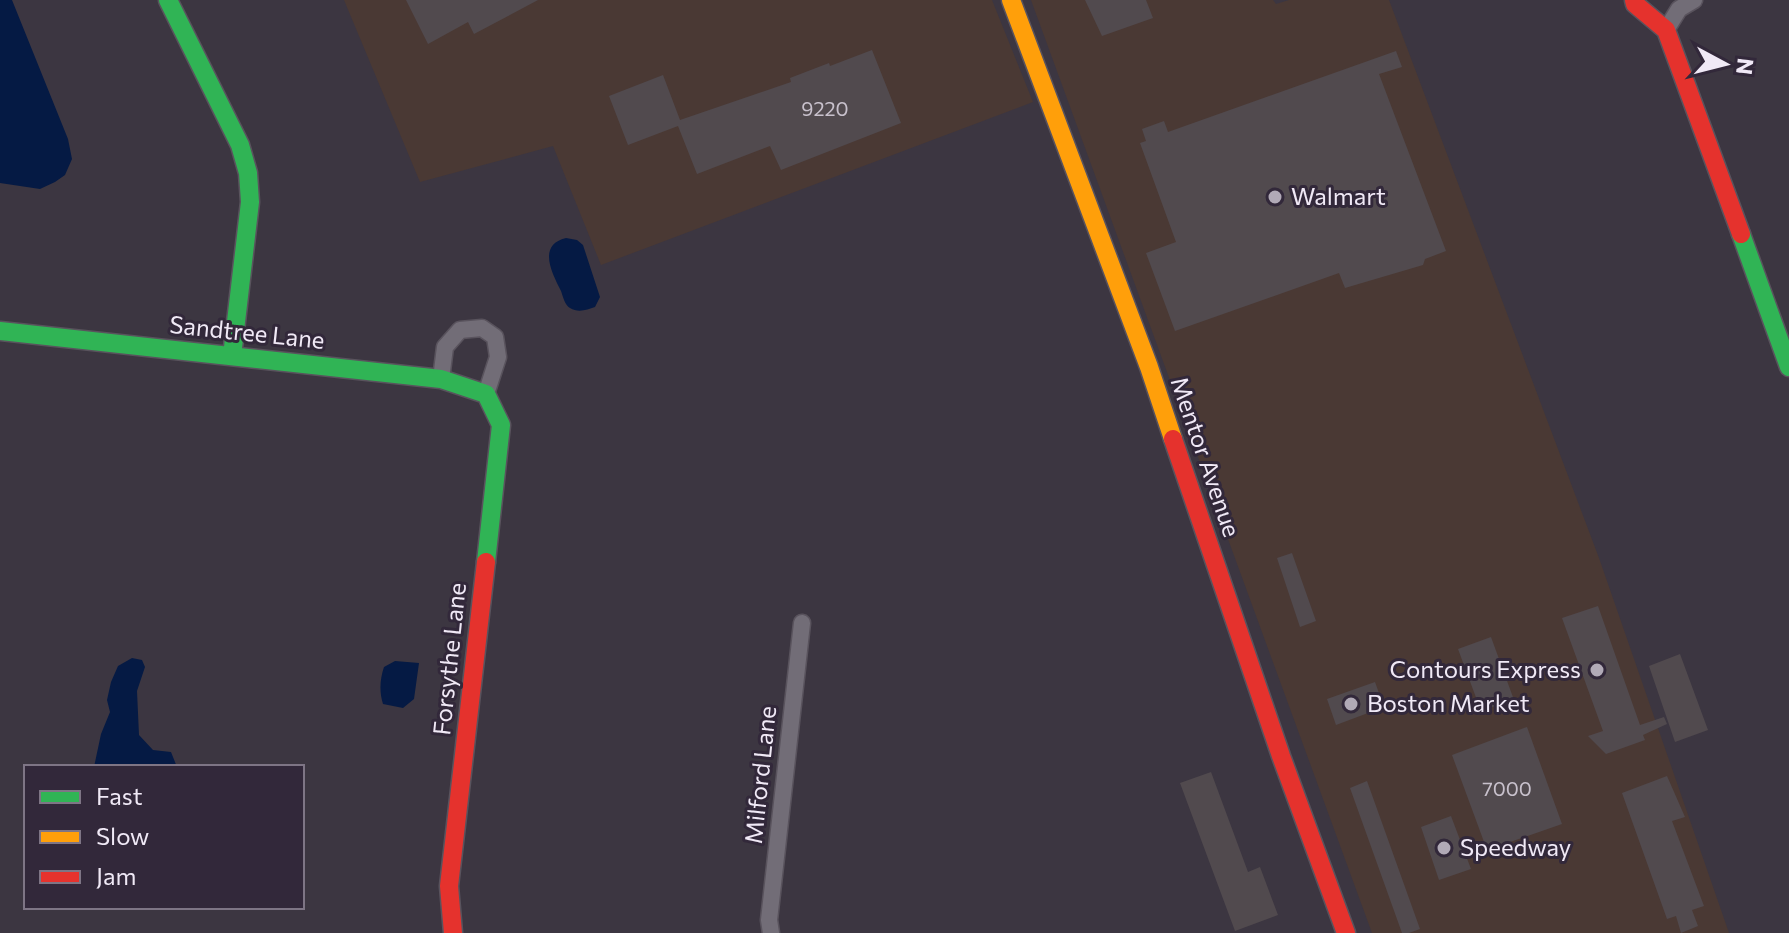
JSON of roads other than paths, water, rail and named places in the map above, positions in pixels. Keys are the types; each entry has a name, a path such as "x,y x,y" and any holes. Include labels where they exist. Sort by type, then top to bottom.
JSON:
{"street":[{"path":"168,0 240,145 248,173 250,202 232,356"},
{"name":"Mentor Avenue","path":"1011,0 1149,367 1281,756 1346,933"},
{"path":"1634,0 1666,30 1789,367"},
{"path":"1666,30 1679,9 1693,0"},
{"path":"441,379 445,347 460,330 482,328 495,337 498,357 486,394"},
{"name":"Sandtree Lane","path":"0,331 441,379 486,394"},
{"name":"Forsythe Lane","path":"453,933 449,886 501,425 486,394"},
{"name":"Milford Lane","path":"771,933 771,904 802,623"}],"water":[{"path":"0,0 12,0 68,139 72,159 65,175 40,189 0,183"},
{"path":"566,238 583,245 600,297 595,307 579,311 565,303 549,253 557,242"},
{"path":"132,658 142,660 145,667 137,691 139,735 153,750 171,752 176,765 94,765 101,734 110,712 107,700 111,682 118,666"},
{"path":"395,661 419,663 414,699 403,708 383,704 381,694 384,667"}],"place":[{"name":"Walmart","path":"1275,197"},
{"name":"Contours Express","path":"1597,670"},
{"name":"Boston Market","path":"1351,704"},
{"name":"Speedway","path":"1444,848"}]}
